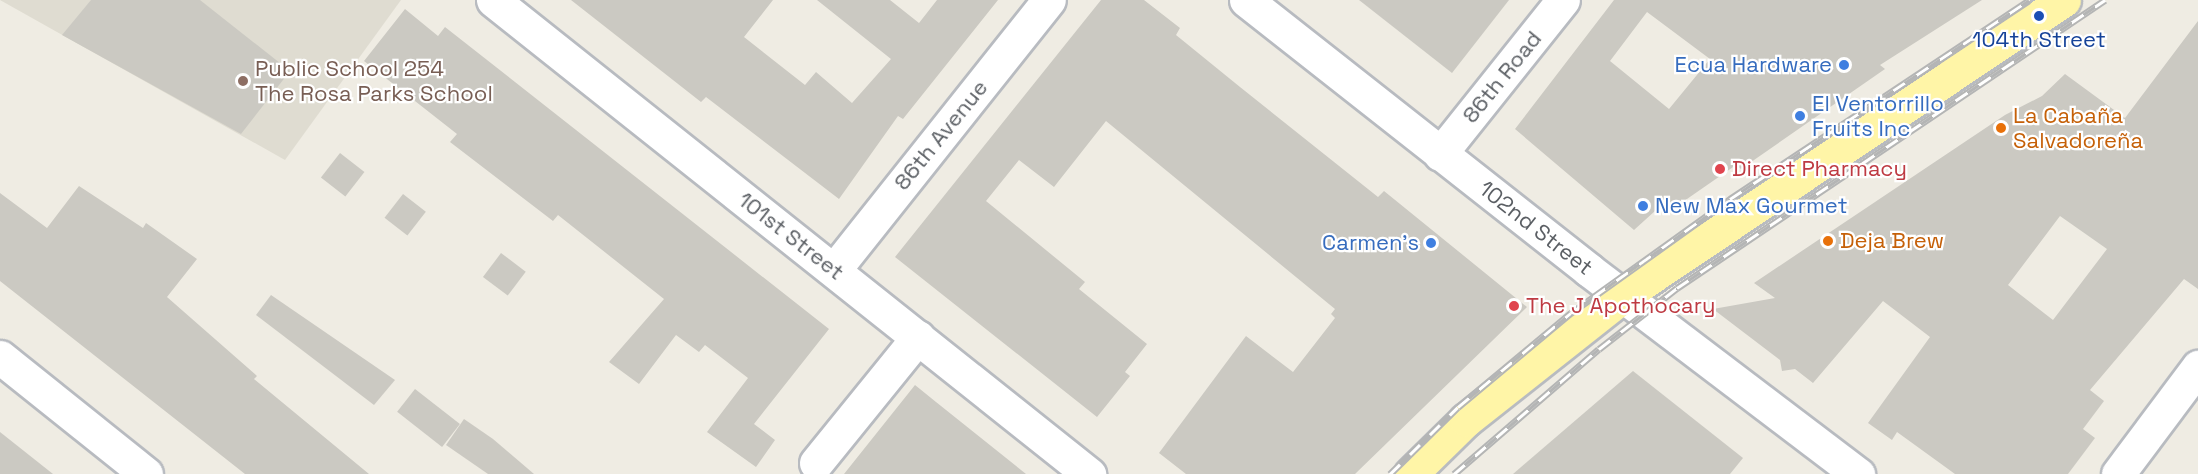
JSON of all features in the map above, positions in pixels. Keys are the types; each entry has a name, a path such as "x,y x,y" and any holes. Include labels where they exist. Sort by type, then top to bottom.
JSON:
{"main road":[{"path":"1411,474 1466,420 1623,296 2064,0"}],"street":[{"name":"101st Street","path":"493,0 1089,474"},
{"name":"86th Avenue","path":"834,270 1049,0"},
{"name":"102nd Street","path":"1246,0 1623,296 1858,474"},
{"name":"86th Road","path":"1440,154 1563,0"},
{"path":"816,463 918,337"},
{"path":"0,357 146,474"},
{"path":"2118,474 2198,367"}],"shaded area":[{"name":"Public School 254 The Rosa Parks School","path":"0,0 401,0 285,160"}],"building":[{"path":"91,0 200,0 290,71 241,134 62,35"},
{"path":"571,0 773,0 744,37 805,85 816,72 852,103 891,59 817,0 890,0 919,23 937,0 998,0 903,119 898,116 839,199 706,97 701,102"},
{"path":"1101,0 1144,0 1180,28 1176,35 1240,87 1378,197 1384,191 1527,307 1355,474 1186,474 1159,453 1246,336 1293,372 1335,318 1331,314 1335,309 1106,121 1054,187 1019,160 986,201 1085,282 1079,289 1147,344 1125,372 1130,376 1097,417 895,257"},
{"path":"1359,0 1509,0 1452,73"},
{"path":"1614,0 1982,0 1880,65 1885,69 1741,169 1736,165 1674,208 1666,201 1634,230 1515,129","holes":["1647,12 1710,59 1669,109 1610,61"]},
{"path":"405,9 438,36 445,27 829,329 754,424 775,440 756,467 707,432 748,378 705,345 699,352 676,335 639,384 609,362 664,299 558,215 553,221 450,142 457,134 364,61"},
{"path":"2198,21 2198,289 2184,279 2090,390 2104,401 2083,429 2095,438 2068,474 1955,474 1897,432 1892,440 1868,423 1930,337 1883,301 1813,383 1795,369 1782,371 1780,360 1713,309 1775,298 1754,283 2005,115 2042,96 2065,74 2125,118","holes":["2060,216 2107,249 2053,320 2008,285"]},
{"path":"340,153 364,172 345,197 321,177"},
{"path":"79,186 143,228 146,223 197,259 167,297 257,376 254,379 369,474 245,474 0,281 0,193 47,228"},
{"path":"403,194 426,212 407,235 385,218"},
{"path":"501,253 526,272 508,296 483,277"},
{"path":"271,295 395,380 374,405 256,315"},
{"path":"1633,371 1743,458 1730,474 1513,474"},
{"path":"915,385 936,402 1026,474 844,474"},
{"path":"415,389 460,424 442,447 397,412"},
{"path":"464,419 493,439 534,474 488,474 446,445"},
{"path":"0,432 53,474 0,474"}],"railway":[{"path":"1390,474 1458,407 1571,313 1730,199 2029,0"},
{"path":"1454,474 1599,349 1677,288 2105,0"}],"place":[{"name":"104th Street","path":"2039,16"},
{"name":"Ecua Hardware","path":"1844,65"},
{"name":"Public School 254 The Rosa Parks School","path":"243,81"},
{"name":"El Ventorrillo Fruits Inc","path":"1800,116"},
{"name":"La Cabaña Salvadoreña","path":"2001,128"},
{"name":"Direct Pharmacy","path":"1720,169"},
{"name":"New Max Gourmet","path":"1643,206"},
{"name":"Deja Brew","path":"1828,241"},
{"name":"Carmen's","path":"1431,243"},
{"name":"The J Apothocary","path":"1514,306"}]}
